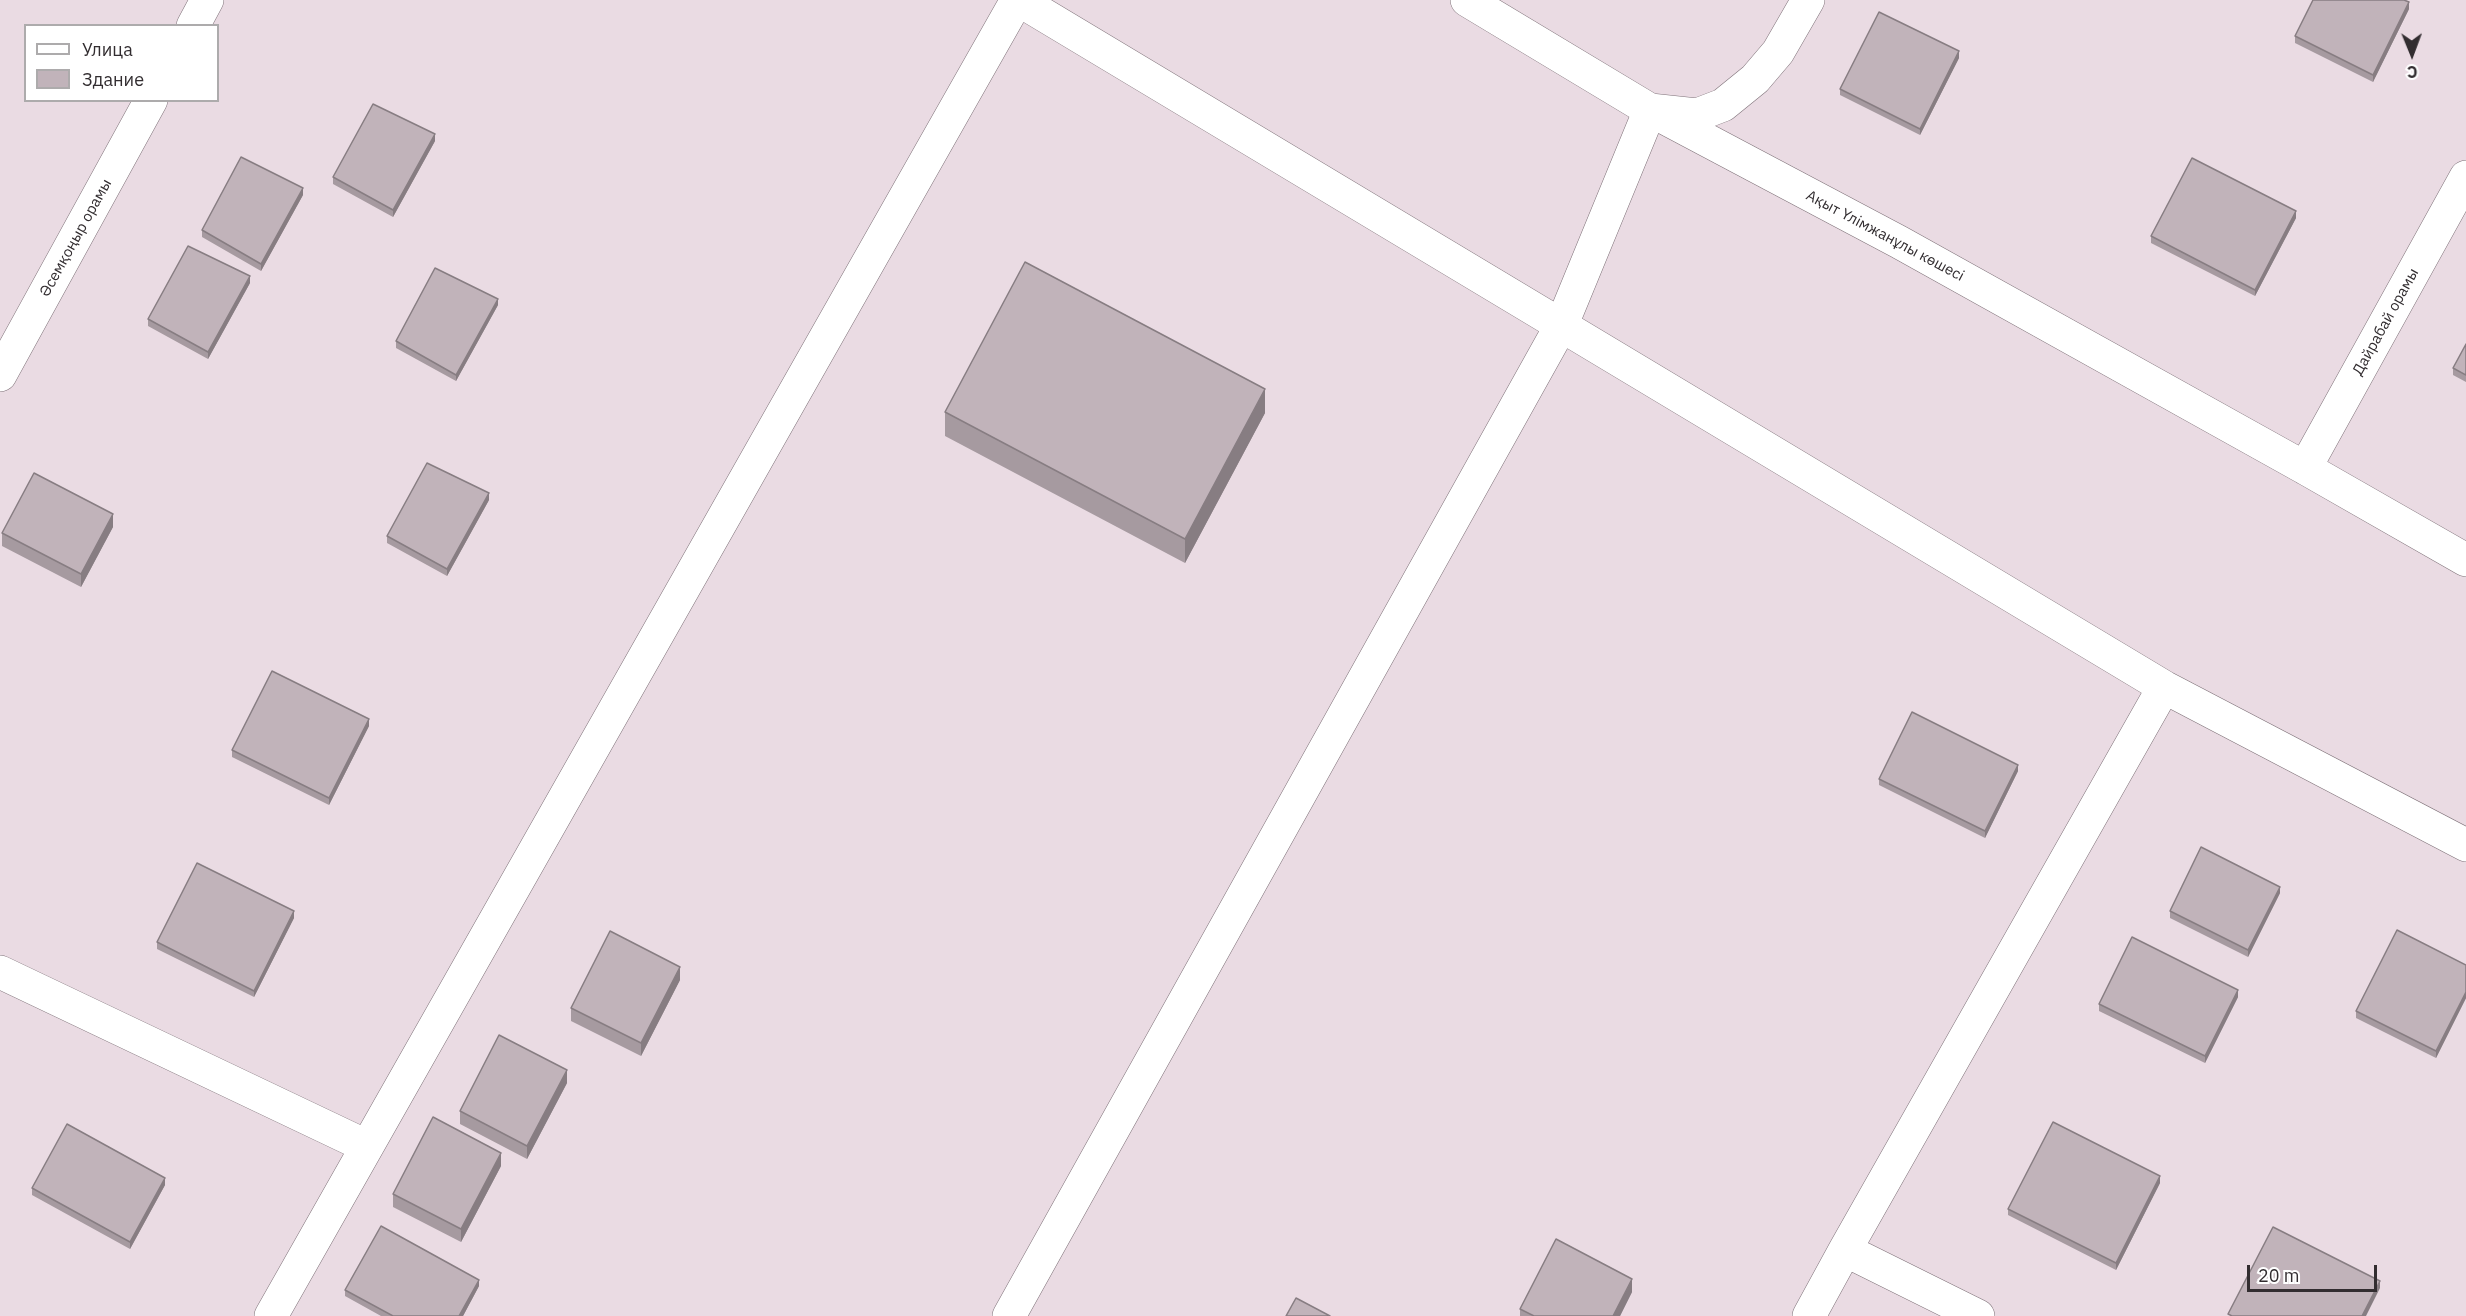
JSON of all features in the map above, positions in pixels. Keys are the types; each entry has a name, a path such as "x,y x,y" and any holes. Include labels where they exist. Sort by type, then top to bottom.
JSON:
{"street":[{"path":"194,24 207,0"},
{"path":"271,1316 1018,0 1562,324 2164,687 2466,845"},
{"name":"Ақыт Үлімжанұлы көшесі","path":"1467,0 1650,110 1910,248 2466,560"},
{"path":"1009,1316 1562,324 1650,110 1697,115 1723,105 1755,79 1778,52 1808,0"},
{"name":"Әсемқоңыр орамы","path":"0,375 150,102"},
{"name":"Дайрабай орамы","path":"2305,468 2466,177"},
{"path":"1809,1316 2164,687"},
{"path":"0,972 366,1146"},
{"path":"1845,1250 1978,1316"}],"building":[{"path":"2313,0 2404,0 2409,2 2373,75 2295,36"},
{"path":"1879,12 1959,51 1920,129 1840,89"},
{"path":"373,104 435,134 393,210 333,177"},
{"path":"241,157 303,188 261,264 202,230"},
{"path":"2192,158 2296,211 2255,290 2151,236"},
{"path":"188,246 250,276 208,352 148,319"},
{"path":"1025,262 1265,389 1185,539 945,412"},
{"path":"435,268 498,299 456,375 396,341"},
{"path":"2466,344 2466,375 2453,368"},
{"path":"427,463 489,493 447,569 387,536"},
{"path":"34,473 113,514 81,574 2,533"},
{"path":"272,671 369,719 329,798 232,750"},
{"path":"1912,712 2018,765 1985,831 1879,779"},
{"path":"2201,847 2280,887 2248,950 2170,911"},
{"path":"197,863 294,911 254,991 157,942"},
{"path":"2397,930 2466,965 2466,992 2436,1051 2356,1011"},
{"path":"610,931 680,967 641,1043 571,1008"},
{"path":"2132,937 2238,990 2205,1056 2099,1004"},
{"path":"499,1035 567,1070 527,1146 460,1111"},
{"path":"433,1117 501,1153 461,1229 393,1194"},
{"path":"2053,1122 2160,1176 2116,1263 2008,1209"},
{"path":"67,1124 165,1178 130,1242 32,1188"},
{"path":"381,1226 479,1280 459,1316 393,1316 345,1290"},
{"path":"2273,1227 2380,1281 2362,1316 2232,1316 2228,1314"},
{"path":"1556,1239 1632,1279 1613,1316 1534,1316 1520,1309"},
{"path":"1296,1298 1330,1316 1286,1316"}]}
